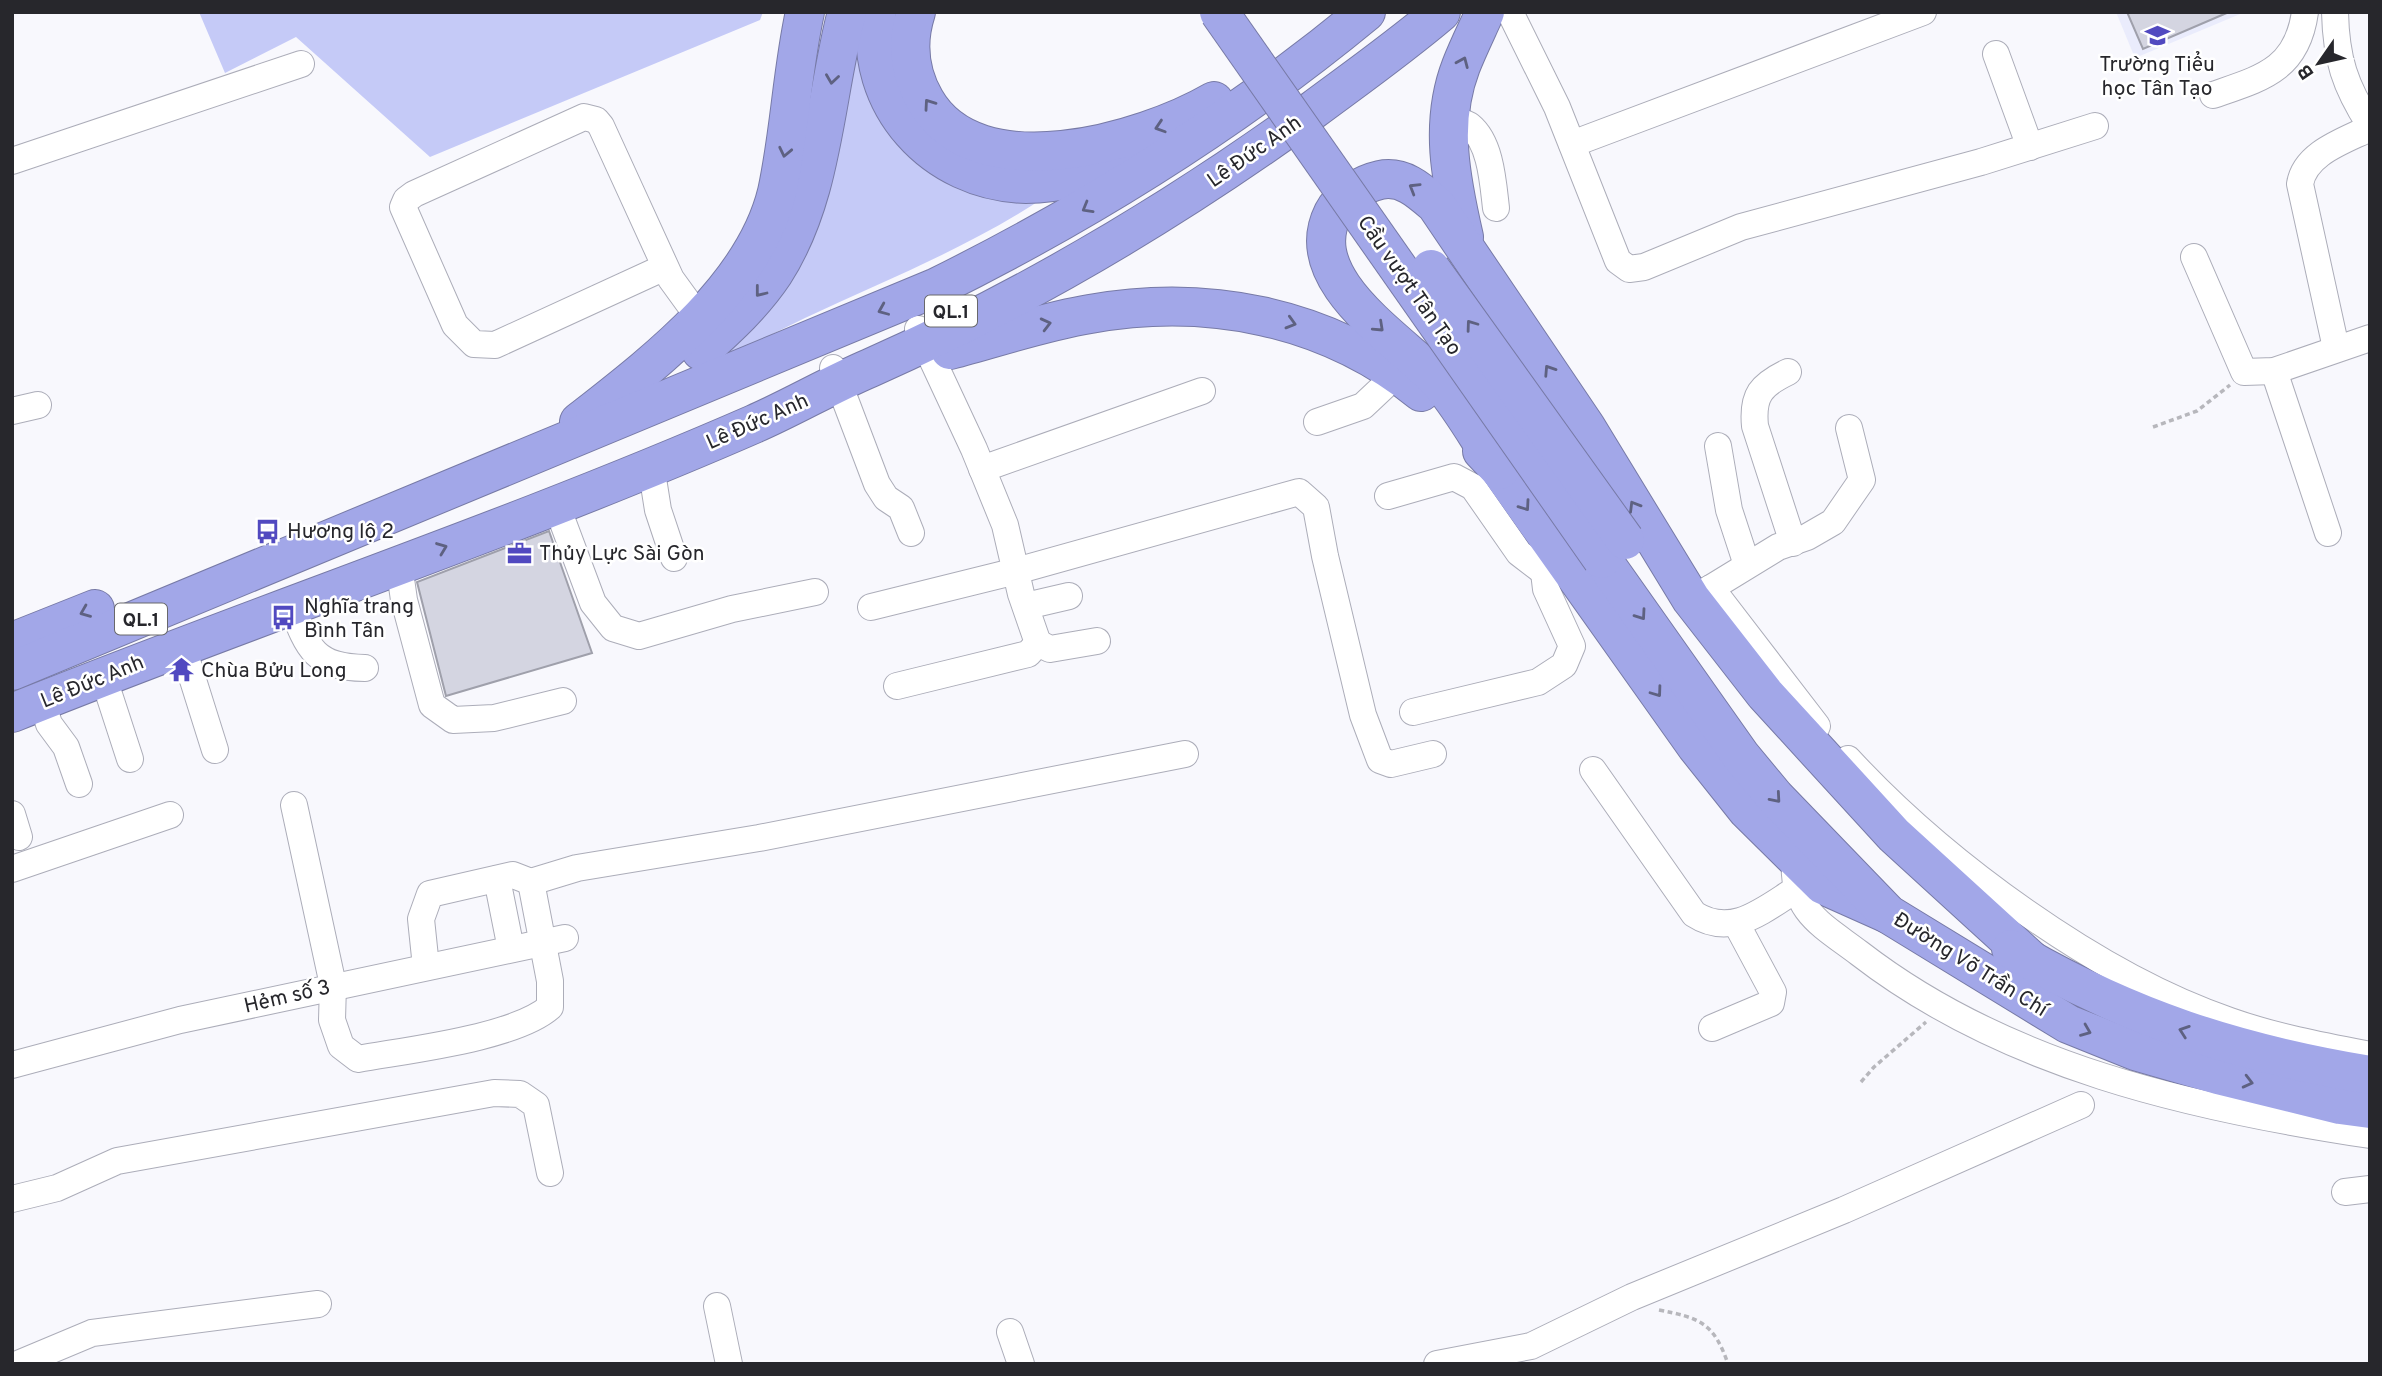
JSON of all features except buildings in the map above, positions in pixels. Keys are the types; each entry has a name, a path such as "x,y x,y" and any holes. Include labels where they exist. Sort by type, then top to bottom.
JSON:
{"highway":[{"name":"Lê Đức Anh","path":"12,642 455,464 528,459 707,329 771,210 788,136 805,12"},
{"path":"611,421 707,329 763,289 797,228 817,163 847,12"},
{"path":"877,12 875,43 881,79 896,113 916,138 941,159 964,171 1003,182 1026,184 1067,179 1186,146"},
{"path":"916,12 911,27 910,59 914,76 928,105 954,130 971,141 988,148 1030,152"},
{"name":"Cầu vượt Tân Tạo","path":"1219,12 1613,549"},
{"path":"1249,12 1613,549"},
{"path":"916,138 955,154 982,159 1107,141 1173,123 1254,77 1341,12"},
{"name":"Lê Đức Anh","path":"22,703 103,676 182,645 274,587 439,509 528,459 611,421 937,287 1063,222 1186,146 1320,50 1366,12"},
{"name":"Lê Đức Anh","path":"924,342 1037,269 1155,201 1410,12"},
{"name":"Lê Đức Anh","path":"439,509 818,383 972,321 1156,218 1265,145 1411,38 1441,12"},
{"path":"1467,249 1447,142 1449,118 1460,68 1485,12"},
{"path":"1888,914 1795,875 1747,810 1550,562 1500,470 1443,386 1370,319 1342,286 1328,255 1327,232 1335,209 1349,195 1378,180 1390,179 1417,188 1436,205 1701,593 1765,694 1858,799 2032,961"},
{"path":"818,383 885,362 924,342 1088,314 1174,305 1224,309 1309,329 1384,366 1439,406 1500,470"},
{"name":"Lê Đức Anh","path":"274,587 399,565 651,466 818,383"},
{"name":"Đường Võ Trần Chí","path":"1613,549 1749,766 1822,848 1888,914 2079,1029 2134,1051 2218,1075 2340,1105 2370,1109"},
{"name":"Đường Võ Trần Chí","path":"1613,549 1761,726 1833,807 1919,884 1969,921 2032,961 2131,1011 2218,1043 2370,1075"},
{"name":"QL.1","path":"12,671 274,587"},
{"name":"QL.1","path":"22,703 274,587"}],"street":[{"path":"1510,12 1572,144 1618,261 1629,269 1644,267 1741,227 2030,147 2095,126"},
{"path":"1572,144 1923,12"},
{"path":"2213,95 2245,84 2284,64 2295,49 2305,12"},
{"path":"2335,12 2336,48 2343,71 2350,93 2370,126 2311,161 2302,172 2300,184 2336,348"},
{"path":"1996,54 2030,147"},
{"path":"12,161 301,64"},
{"path":"665,267 495,345 474,344 456,325 403,206 414,194 584,117 596,120 665,267 707,329"},
{"path":"1449,118 1470,125 1483,145 1493,178 1496,208"},
{"path":"2194,257 2245,372 2274,371 2370,338"},
{"path":"924,342 1005,526 1038,643 1050,649 1097,641"},
{"path":"1317,422 1363,405 1384,366"},
{"path":"2274,371 2328,533"},
{"path":"1788,372 1768,382 1754,408 1755,426 1793,543"},
{"path":"818,383 886,498 901,508 911,533"},
{"path":"982,469 1202,391"},
{"path":"12,411 38,405"},
{"path":"1849,428 1862,480 1833,522 1793,543 1778,547 1701,593 1858,770 1923,829 2025,911 2154,990 2231,1022 2370,1055"},
{"path":"1717,446 1729,510 1746,565"},
{"path":"651,466 658,510 674,558"},
{"path":"1388,496 1454,477 1473,487 1519,553 1550,562 1546,589 1572,646 1564,665 1538,682 1413,712"},
{"path":"871,607 1016,571 1299,492 1316,507 1363,715 1381,761 1391,764 1433,754"},
{"path":"556,504 593,603 613,628 639,636 732,609 815,592"},
{"path":"399,565 404,600 432,705 453,720 494,718 563,701"},
{"path":"274,587 317,658 339,667 365,668"},
{"path":"1026,606 1069,596"},
{"path":"897,686 1028,654 1038,643"},
{"path":"182,645 215,750"},
{"path":"103,676 130,759"},
{"path":"22,703 49,724 66,747 79,784"},
{"path":"426,967 421,919 430,894 513,875 531,882 577,869 759,838 1185,754"},
{"path":"1592,770 1694,914 1710,924 1736,923 1795,875 1815,919 1898,983 1938,1007 2056,1063 2159,1093 2277,1120 2370,1135"},
{"path":"294,805 333,985 332,1020 341,1045 358,1059 536,1020 550,1007 554,941 531,882"},
{"path":"12,869 170,815"},
{"path":"497,879 510,949"},
{"path":"1712,1028 1771,1003 1773,999 1773,992 1736,923"},
{"name":"Hẻm số 3","path":"12,1065 180,1020 333,985 554,941"},
{"path":"12,1199 57,1188 117,1161 494,1093 520,1094 536,1105 550,1173"},
{"path":"1437,1364 1531,1346 1632,1297 1844,1210 2081,1105"},
{"path":"18,1364 92,1333 318,1304"},
{"path":"717,1306 729,1364"},
{"path":"1010,1332 1021,1364"}],"path":[{"path":"2153,427 2197,411 2245,372"},
{"path":"1861,1082 1874,1066 1922,1026 1938,1007"},
{"path":"1632,1297 1656,1309 1682,1315 1712,1328 1728,1364"}],"shaded area":[{"path":"199,12 763,12 760,20 430,157 296,37 225,73"},
{"name":"Trường Tiểu học Tân Tạo","path":"2116,12 2245,12 2135,58"},
{"path":"860,27 865,47 1045,197 957,247 727,354"}],"place":[{"name":"Trường Tiểu học Tân Tạo","path":"2157,35"},
{"name":"Hương lộ 2","path":"267,531"},
{"name":"Thủy Lực Sài Gòn","path":"519,553"},
{"name":"Nghĩa trang Bình Tân","path":"284,618"},
{"name":"Chùa Bửu Long","path":"181,670"}]}
